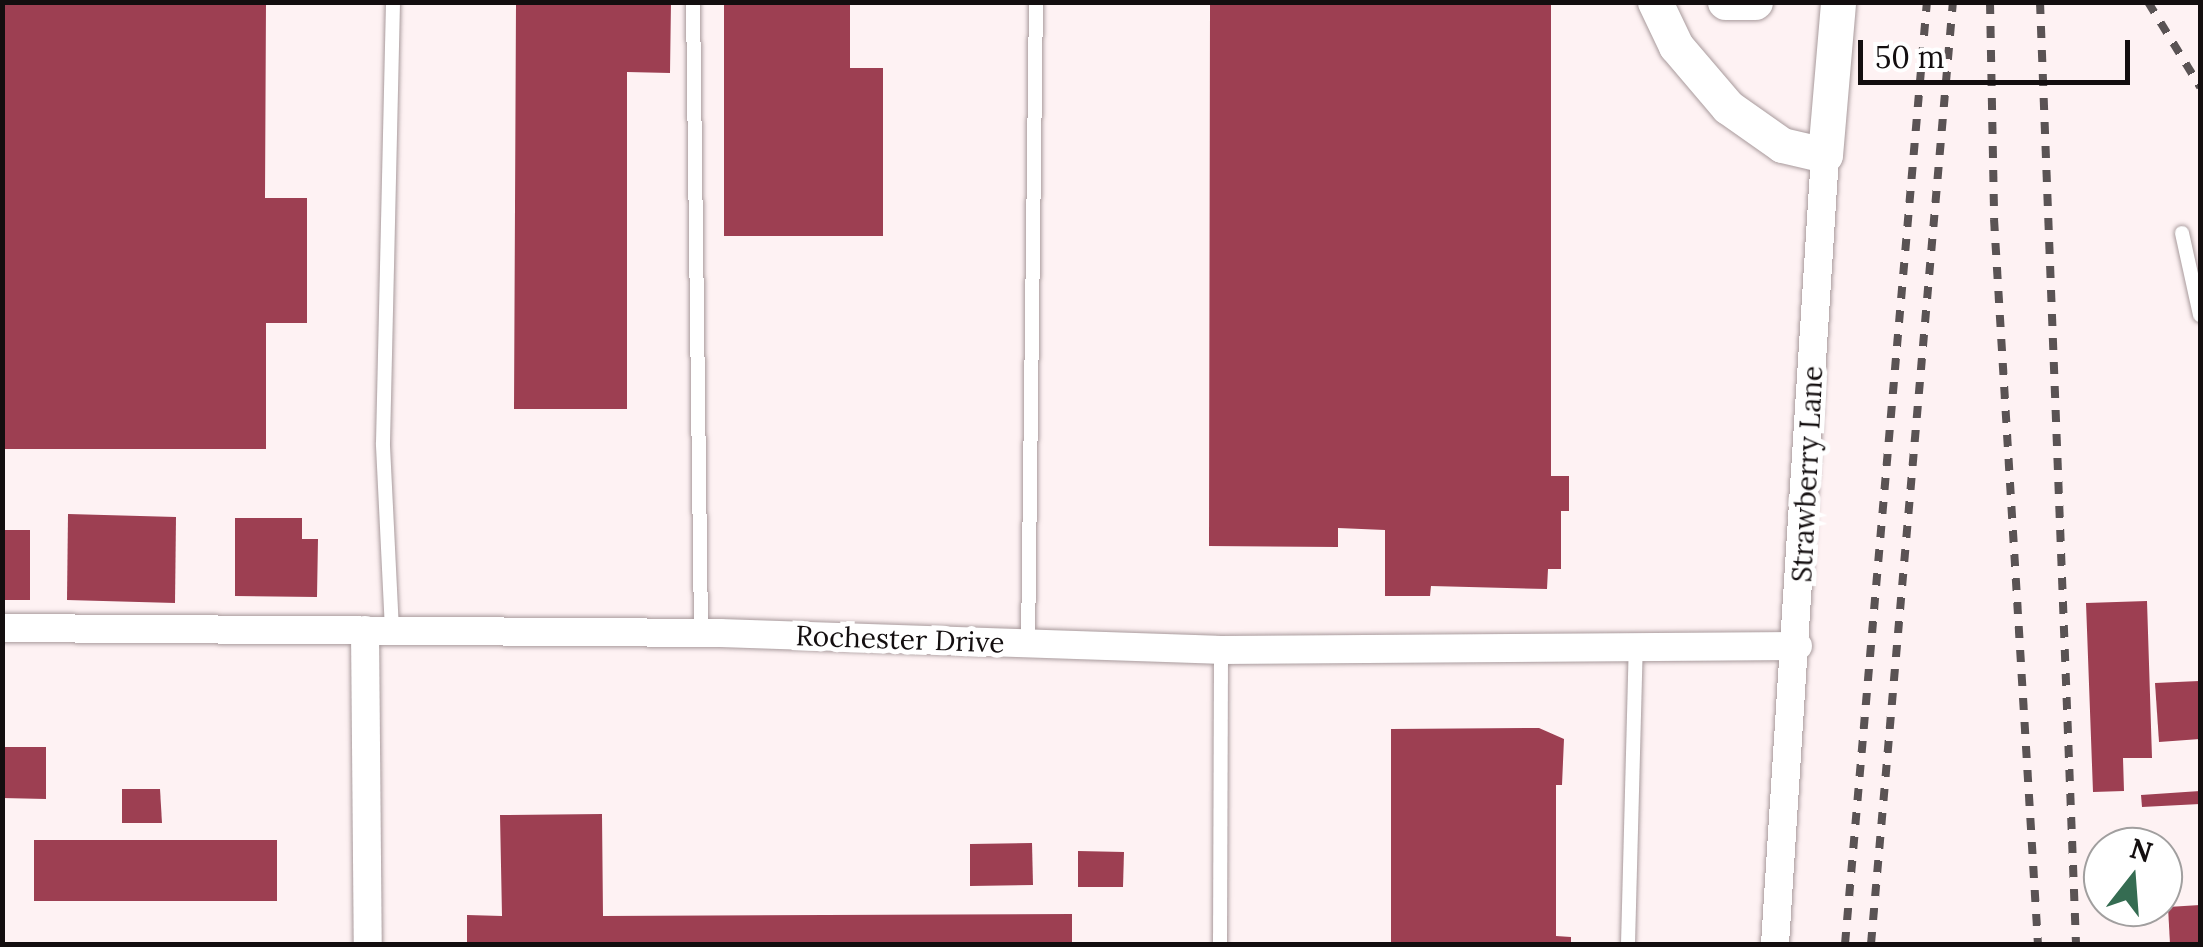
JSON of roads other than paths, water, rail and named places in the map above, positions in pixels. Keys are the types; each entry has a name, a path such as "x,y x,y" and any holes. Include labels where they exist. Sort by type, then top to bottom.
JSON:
{"street":[{"path":"1655,2 1676,46 1728,107 1782,145 1825,155"},
{"path":"1725,2 1755,2"},
{"name":"Strawberry Lane","path":"1775,944 1798,646 1825,155 1838,2"},
{"name":"Rochester Drive","path":"2,628 701,632 1221,650 1798,646"},
{"path":"368,944 378,630"}],"lane":[{"path":"378,630 393,2"},
{"path":"693,2 701,632"},
{"path":"1028,644 1036,2"},
{"path":"2182,234 2200,315"},
{"path":"1628,944 1636,646"},
{"path":"1220,944 1221,650"}],"railway":[{"path":"1845,944 1927,2"},
{"path":"1871,944 1953,2"},
{"path":"1990,2 1994,219 2038,944"},
{"path":"2040,2 2076,944"},
{"path":"2148,2 2200,87"}]}
